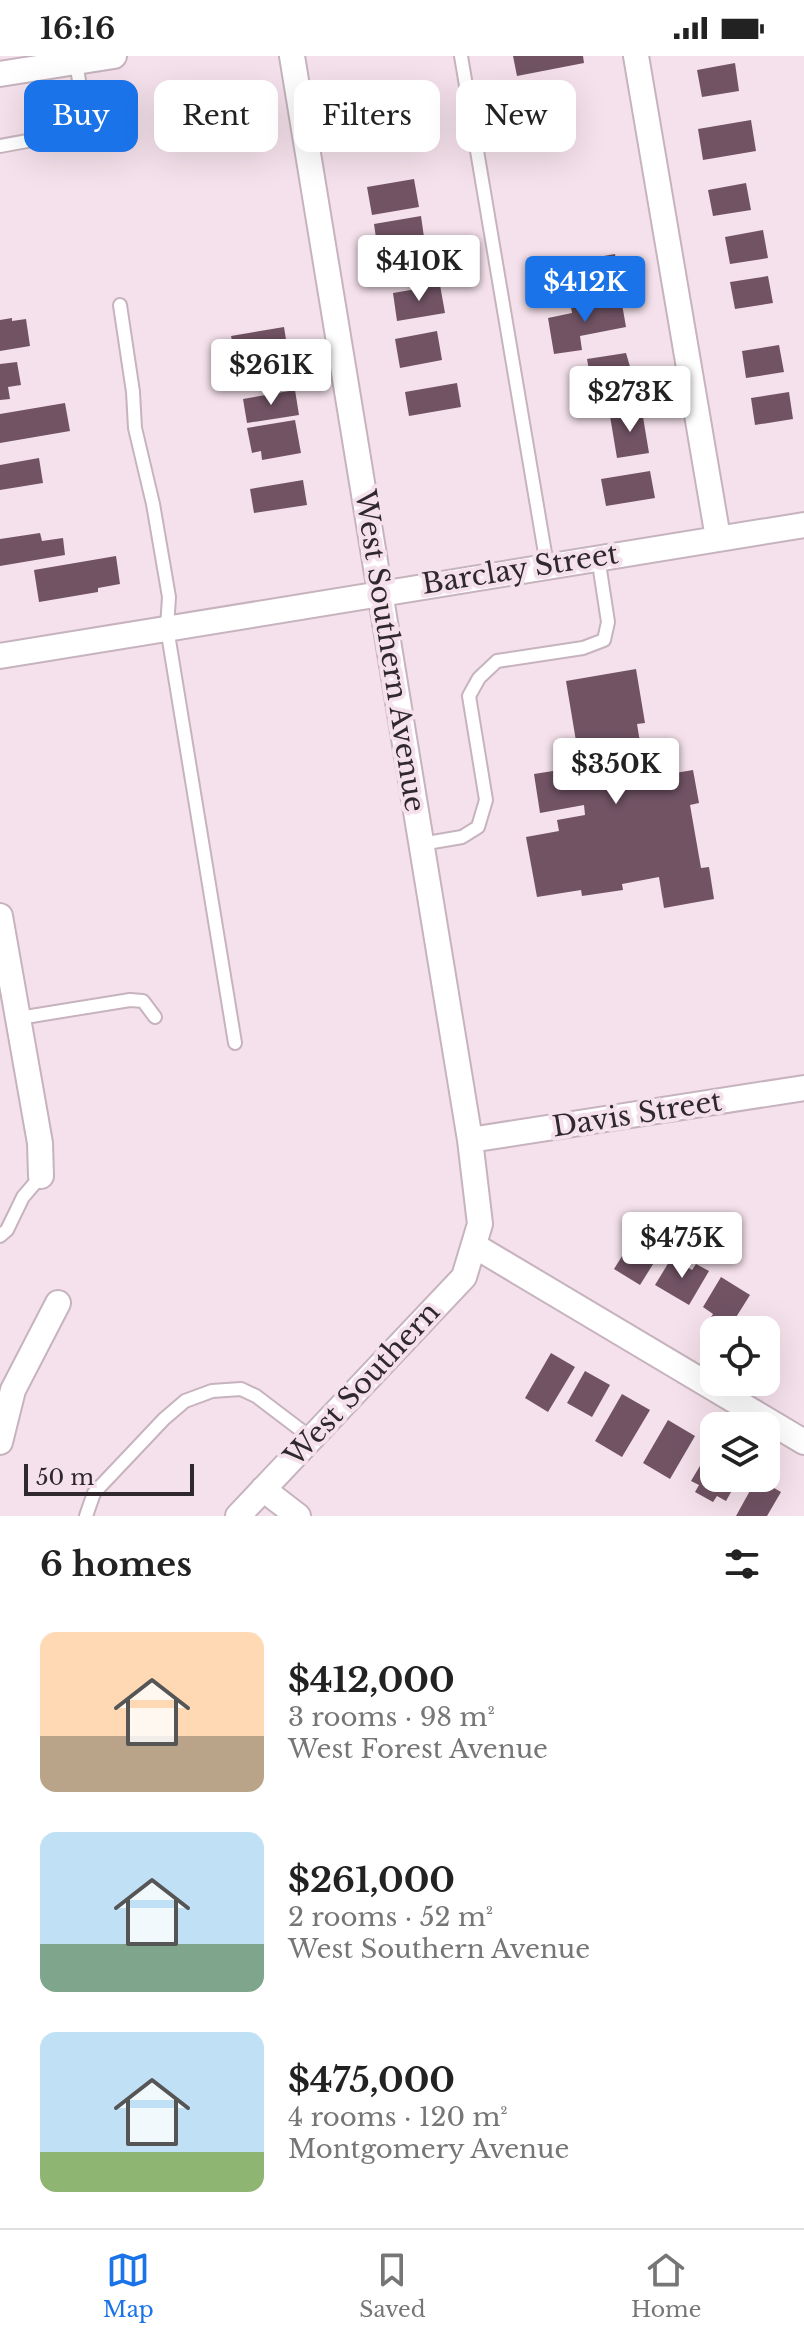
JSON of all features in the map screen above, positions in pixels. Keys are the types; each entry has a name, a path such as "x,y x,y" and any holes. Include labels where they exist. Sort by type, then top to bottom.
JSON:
{"street":[{"path":"0,74 114,56"},
{"name":"West Southern Avenue","path":"292,56 470,1140 480,1224 475,1246"},
{"path":"636,56 718,538"},
{"name":"Barclay Street","path":"0,656 804,525"},
{"path":"0,916 40,1143 41,1176"},
{"name":"Davis Street","path":"470,1140 804,1088"},
{"path":"475,1246 804,1442"},
{"name":"West Southern","path":"238,1516 464,1277 475,1246"},
{"path":"0,1442 13,1390 58,1303"},
{"path":"263,1489 298,1516"}],"lane":[{"path":"461,56 547,565"},
{"path":"0,146 87,130 76,62"},
{"path":"120,305 135,428 153,504 169,597 167,628 235,1043"},
{"path":"421,844 462,837 478,827 486,800 469,696 479,678 497,661 583,648 604,640 608,622 598,557"},
{"path":"19,1018 130,1000 143,1001 155,1017"},
{"path":"0,1236 7,1230 23,1197 41,1176"},
{"path":"86,1516 94,1493 164,1419 185,1401 212,1391 241,1389 256,1396 310,1437"}],"building":[{"path":"513,56 583,56 584,63 517,76"},
{"path":"735,63 739,91 702,97 697,70"},
{"path":"751,120 756,151 703,160 698,129"},
{"path":"414,179 419,207 372,215 367,187"},
{"path":"746,183 751,210 713,216 708,190"},
{"path":"421,216 425,244 378,252 374,224"},
{"path":"763,230 768,258 730,264 725,237"},
{"path":"615,254 620,286 570,294 564,263"},
{"path":"768,276 773,303 735,309 730,282"},
{"path":"440,285 445,313 397,321 393,293"},
{"path":"621,298 626,327 580,336 582,350 554,354 548,318 572,313 571,307"},
{"path":"12,318 12,321 26,319 30,346 0,351 0,320"},
{"path":"284,327 288,352 236,360 231,336"},
{"path":"437,331 442,360 400,368 395,339"},
{"path":"779,345 784,372 746,378 742,351"},
{"path":"626,353 636,387 593,394 587,359"},
{"path":"17,362 21,385 8,387 10,399 0,400 0,364"},
{"path":"457,383 461,407 409,416 405,392"},
{"path":"295,390 299,415 247,423 243,399"},
{"path":"789,392 793,419 755,425 751,398"},
{"path":"65,403 70,431 0,443 0,414"},
{"path":"642,411 649,453 617,458 610,416"},
{"path":"295,420 301,453 262,460 261,451 252,453 247,428"},
{"path":"39,458 43,483 0,490 0,465"},
{"path":"650,471 655,498 606,506 601,479"},
{"path":"303,480 307,505 254,513 250,489"},
{"path":"40,533 42,541 63,538 65,555 0,566 0,539"},
{"path":"116,556 120,584 98,588 98,592 39,602 34,570"},
{"path":"636,669 645,723 637,724 646,778 693,770 699,803 690,805 701,868 709,867 714,899 664,908 659,877 622,884 623,890 582,896 581,890 537,897 526,837 559,831 557,820 585,815 584,805 540,813 534,774 553,771 558,759 580,765 566,681"},
{"path":"639,1229 665,1245 640,1285 614,1269"},
{"path":"672,1257 692,1270 696,1264 709,1271 689,1305 655,1285"},
{"path":"721,1277 750,1295 737,1316 712,1316 703,1307"},
{"path":"551,1353 575,1367 548,1412 525,1398"},
{"path":"585,1371 610,1385 592,1417 567,1403"},
{"path":"622,1394 650,1410 622,1457 595,1441"},
{"path":"668,1420 695,1436 670,1479 643,1463"},
{"path":"700,1466 700,1492 731,1492 726,1501 717,1496 713,1502 695,1492 699,1485 691,1481"},
{"path":"749,1492 781,1492 767,1516 736,1516"}]}
